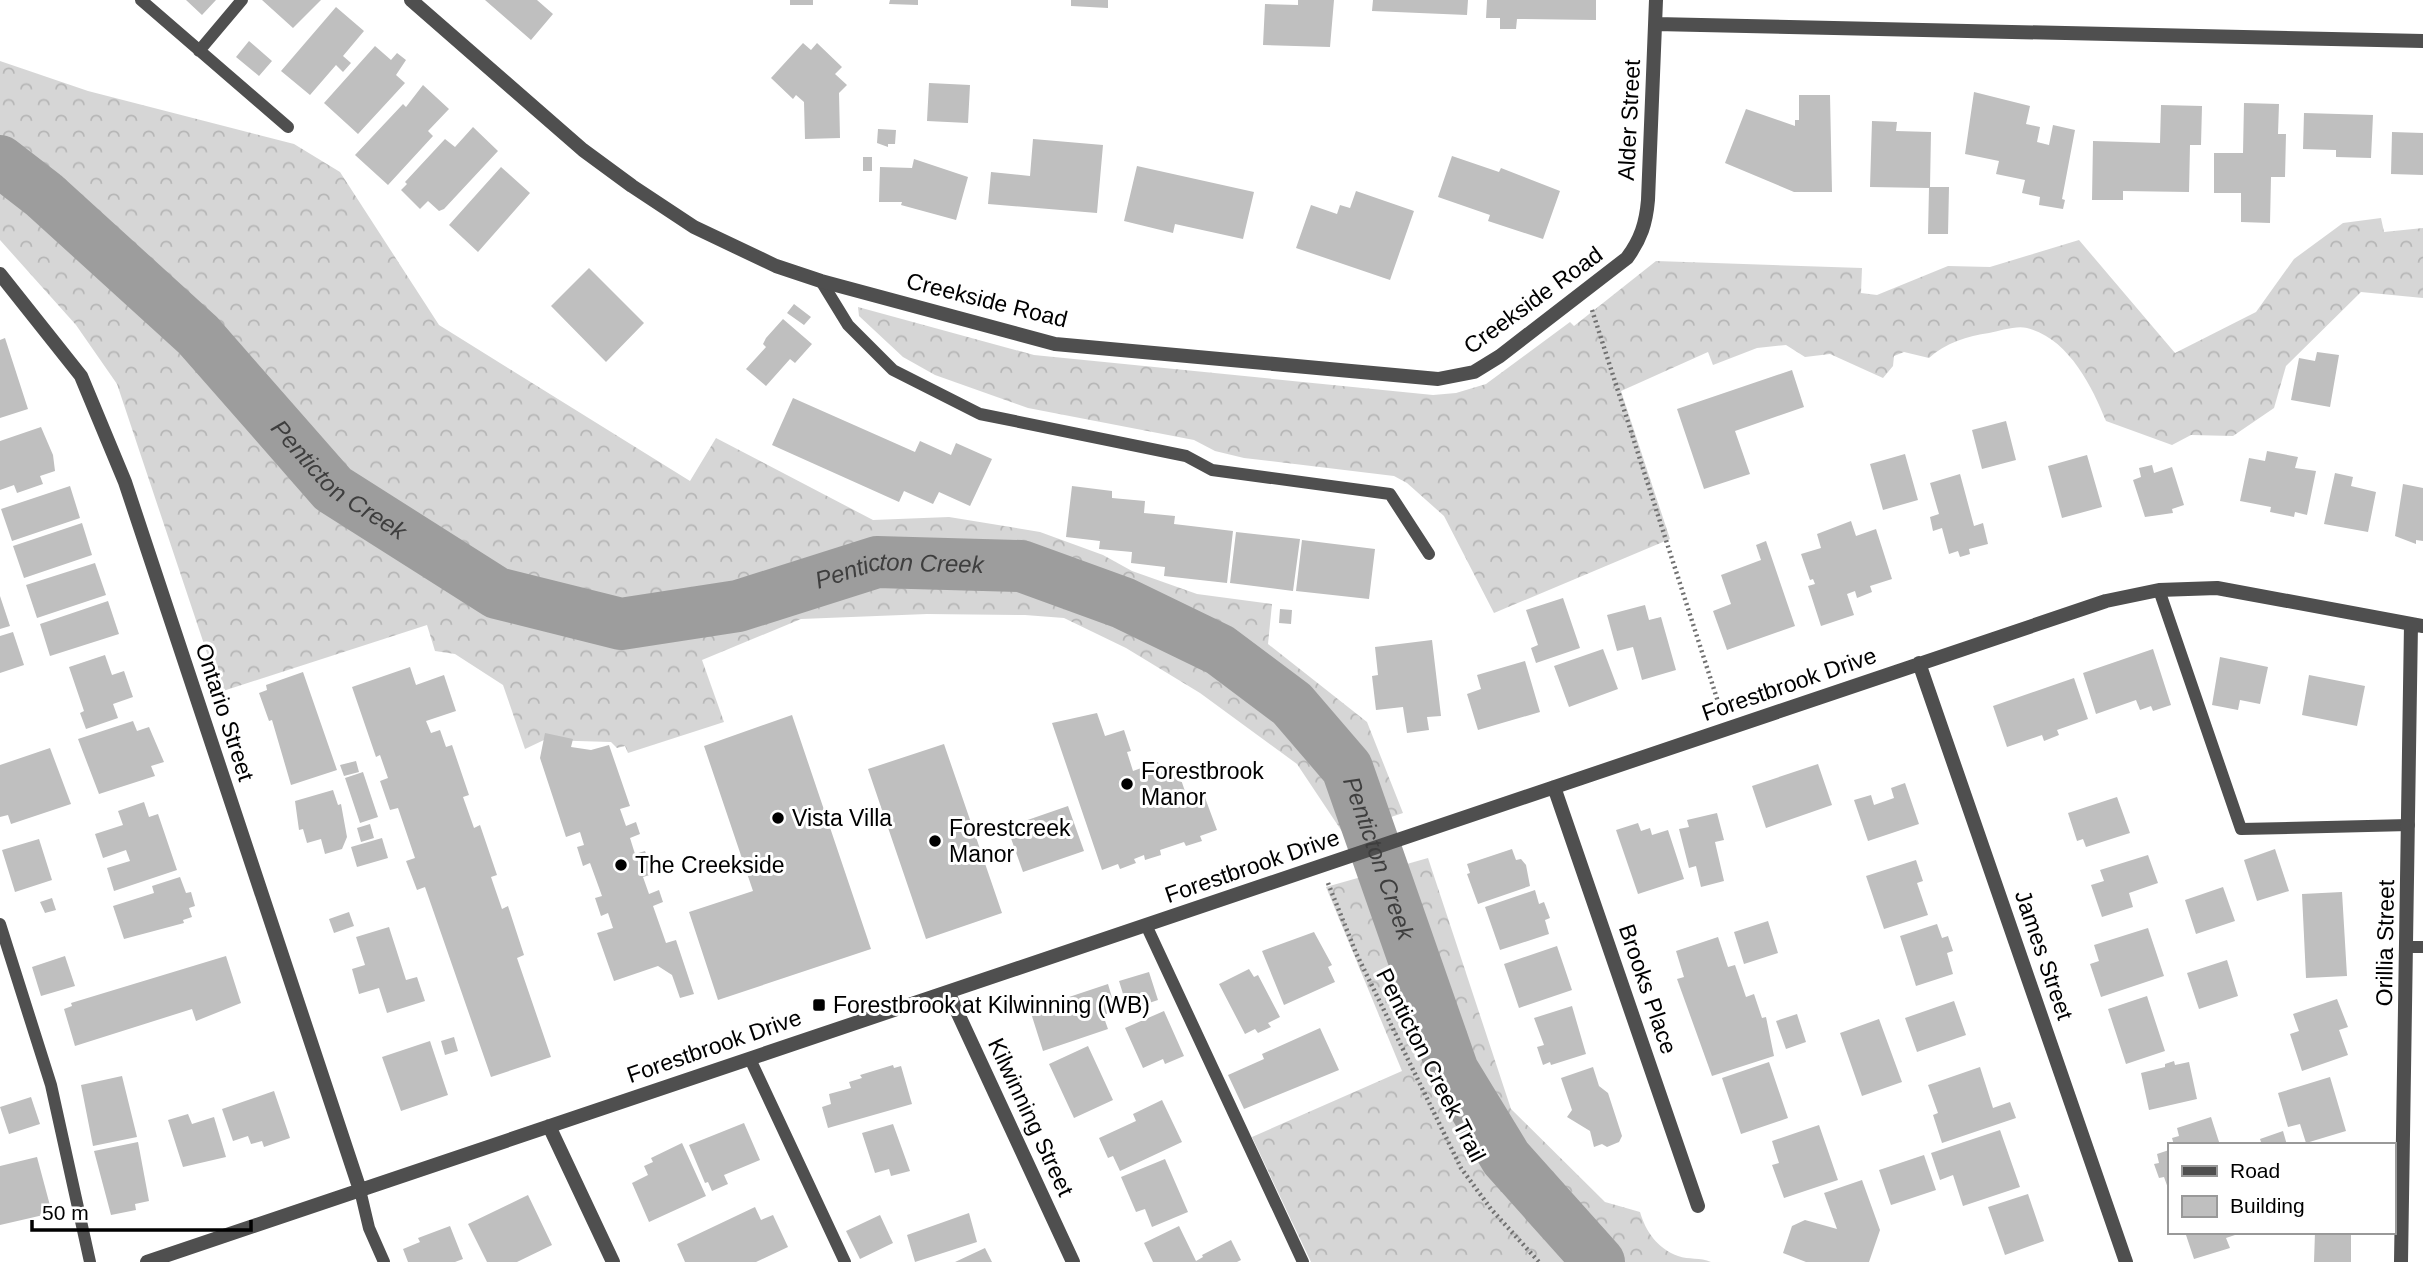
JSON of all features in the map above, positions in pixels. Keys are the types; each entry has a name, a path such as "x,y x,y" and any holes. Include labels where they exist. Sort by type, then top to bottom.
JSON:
{"street":[{"name":"Creekside Road","path":"411,0 583,150 694,227 742,252 821,281 1055,344 1438,379 1474,372 1500,356 1627,258 1639,242"},
{"name":"Alder Street","path":"1639,242 1646,224 1648,200 1656,0"},
{"path":"1656,23 2423,41"},
{"name":"Ontario Street","path":"0,274 81,376 125,482 360,1190"},
{"name":"Forestbrook Drive","path":"147,1262 2106,601 2160,590 2217,588 2417,625"},
{"name":"Orillia Street","path":"2401,1262 2409,825 2417,625"},
{"name":"James Street","path":"1919,663 2126,1262"},
{"name":"Brooks Place","path":"1554,787 1698,1206"},
{"name":"Kilwinning Street","path":"948,992 1073,1262"},
{"path":"549,1126 613,1262"}],"lane":[{"path":"141,0 288,127"},
{"path":"198,51 242,0"},
{"path":"821,281 848,325 893,370 980,414 1186,456 1212,470 1390,494 1429,554"},
{"path":"2160,590 2241,828 2409,825"},
{"path":"0,924 51,1085 90,1262"},
{"path":"1146,925 1303,1262"},
{"path":"2408,947 2423,947"},
{"path":"750,1059 845,1262"},
{"path":"360,1190 369,1228 384,1262"}],"path":[{"path":"1586,291 1727,729"},
{"name":"Penticton Creek Trail","path":"1322,866 1356,953 1461,1168 1491,1209 1539,1262"}],"green space":[{"path":"0,61 88,91 294,144 340,172 439,325 690,481 716,438 873,520 949,517 1040,532 1103,555 1132,571 1197,594 1272,604 1268,644 1367,722 1403,813 1343,833 1297,764 1200,693 1126,648 1064,618 927,614 801,619 702,660 724,722 628,753 625,746 617,748 611,742 544,740 525,749 503,685 455,654 435,651 427,625 220,692 117,384 76,325 0,240"},
{"path":"2381,218 2384,232 2423,228 2423,298 2361,292 2286,366 2274,408 2233,436 2191,435 2172,445 2106,421 2094,393 2077,365 2055,342 2042,333 2023,327 1965,338 1949,344 1929,358 1904,352 1894,356 1893,366 1883,378 1830,354 1805,357 1786,345 1757,348 1713,365 1708,352 1621,391 1670,539 1494,613 1444,516 1407,483 1394,476 1244,458 1215,451 1194,440 1028,408 935,375 903,357 859,316 858,307 1034,355 1433,395 1456,393 1486,384 1570,322 1574,326 1656,261 1862,268 1861,293 1877,295 1948,266 1990,267 2079,240 2175,353 2256,312 2294,259 2343,223"},
{"path":"1428,858 1511,1109 1605,1202 1640,1212 1649,1233 1664,1249 1682,1257 1711,1262 1311,1262 1252,1137 1402,1071 1326,887"}],"building":[{"path":"186,0 216,0 202,15"},
{"path":"262,0 321,0 293,28"},
{"path":"485,0 537,0 553,14 531,40"},
{"path":"790,0 813,0 813,5 790,5"},
{"path":"890,0 918,0 918,5 889,4"},
{"path":"1071,0 1108,0 1108,8 1071,6"},
{"path":"1298,0 1334,0 1330,47 1263,45 1265,4 1298,5"},
{"path":"1373,0 1468,0 1467,15 1372,11"},
{"path":"1487,0 1596,0 1596,20 1517,19 1516,29 1500,29 1500,18 1486,18"},
{"path":"336,7 364,31 343,56 351,63 343,72 336,65 310,95 281,71"},
{"path":"249,41 272,61 259,76 236,57"},
{"path":"803,43 811,50 817,43 842,67 835,74 847,85 839,93 840,138 805,139 804,102 796,95 793,99 771,78"},
{"path":"375,46 391,60 397,53 406,60 396,75 405,83 358,134 324,103"},
{"path":"929,83 970,85 968,123 927,121"},
{"path":"423,85 449,109 428,131 433,136 388,185 355,155 403,104 406,107"},
{"path":"1974,92 2030,106 2026,124 2040,127 2037,142 2049,145 2053,125 2075,130 2062,199 2065,200 2063,209 2039,205 2040,197 2022,193 2025,180 1996,174 1999,161 1965,154"},
{"path":"1799,95 1830,95 1832,192 1794,192 1725,163 1746,109 1795,126 1795,120 1799,120"},
{"path":"2244,103 2279,104 2278,134 2286,134 2285,177 2271,177 2270,223 2241,222 2241,193 2214,193 2214,153 2243,153"},
{"path":"2161,105 2202,106 2201,145 2190,145 2189,192 2123,191 2123,200 2092,200 2093,141 2160,143"},
{"path":"2304,113 2373,115 2371,158 2336,157 2336,150 2303,149"},
{"path":"1872,121 1897,122 1896,131 1931,132 1930,187 1949,187 1948,234 1928,234 1929,188 1870,187"},
{"path":"473,127 498,151 444,209 439,211 428,201 420,209 401,190 407,184 405,182 445,139 455,147"},
{"path":"878,129 896,130 895,144 888,144 888,147 877,143"},
{"path":"2392,132 2423,133 2423,175 2391,174"},
{"path":"1033,139 1103,145 1097,213 988,204 991,172 1030,176"},
{"path":"1452,156 1499,172 1501,168 1560,191 1543,239 1488,221 1490,215 1438,197"},
{"path":"863,157 872,157 872,171 863,171"},
{"path":"914,159 968,177 956,220 901,205 902,202 879,202 880,167 912,168"},
{"path":"1137,166 1254,192 1243,239 1175,224 1173,233 1124,221"},
{"path":"501,167 530,193 478,252 449,225"},
{"path":"1356,191 1414,211 1390,280 1296,248 1311,205 1337,214 1340,205 1350,208"},
{"path":"589,268 644,323 606,362 551,306"},
{"path":"794,304 811,317 804,325 787,313"},
{"path":"783,319 812,344 795,363 790,359 766,386 746,369 766,347 763,344 766,338"},
{"path":"5,338 28,409 0,418 0,340"},
{"path":"2317,352 2339,355 2330,407 2291,400 2299,358 2315,361"},
{"path":"1792,370 1804,407 1735,431 1750,474 1704,489 1677,409"},
{"path":"793,398 915,452 920,441 951,455 956,443 992,459 970,506 939,492 933,504 904,491 899,502 772,445"},
{"path":"2006,421 2016,460 1982,469 1972,430"},
{"path":"41,427 53,455 55,471 40,476 43,484 17,493 14,485 0,490 0,441"},
{"path":"2267,451 2298,457 2295,468 2316,471 2307,515 2295,512 2294,517 2270,512 2271,507 2240,501 2249,458 2265,461"},
{"path":"1905,454 1918,500 1883,510 1870,464"},
{"path":"2087,455 2102,507 2062,518 2048,466"},
{"path":"2152,465 2154,473 2172,467 2184,505 2172,509 2173,513 2145,517 2133,480 2141,477 2139,468"},
{"path":"2335,473 2353,477 2351,486 2376,492 2368,532 2324,524"},
{"path":"1960,474 1974,526 1983,523 1988,544 1969,549 1970,554 1960,557 1958,551 1949,554 1942,528 1933,531 1930,517 1939,514 1930,483"},
{"path":"2403,484 2423,488 2423,541 2416,540 2416,544 2395,536"},
{"path":"70,486 80,518 12,541 1,509"},
{"path":"1072,486 1112,491 1112,498 1145,501 1144,513 1175,516 1174,524 1233,531 1227,583 1164,576 1165,567 1131,563 1132,552 1099,549 1100,541 1066,537"},
{"path":"1851,521 1856,536 1876,529 1892,579 1870,586 1872,592 1857,598 1855,591 1847,594 1854,615 1821,626 1808,586 1815,584 1813,579 1810,580 1801,554 1821,548 1817,534"},
{"path":"82,523 92,555 24,578 13,546"},
{"path":"1236,532 1300,539 1293,591 1230,583"},
{"path":"1302,540 1375,549 1369,599 1296,591"},
{"path":"1766,541 1795,626 1727,650 1713,611 1731,604 1721,575 1761,560 1756,545"},
{"path":"95,563 106,595 37,618 26,585"},
{"path":"0,596 10,626 0,629"},
{"path":"1563,598 1580,648 1536,663 1531,648 1538,645 1526,610"},
{"path":"108,601 119,634 50,656 40,624"},
{"path":"1645,605 1649,620 1661,617 1676,670 1642,680 1633,647 1617,651 1607,615"},
{"path":"1280,609 1292,610 1291,624 1279,623"},
{"path":"13,632 24,665 0,673 0,636"},
{"path":"1432,640 1441,716 1427,717 1429,730 1407,733 1403,707 1376,710 1372,676 1378,675 1375,647"},
{"path":"1603,649 1618,689 1569,707 1554,666"},
{"path":"2153,649 2171,705 2153,711 2151,706 2140,710 2136,700 2096,714 2083,673"},
{"path":"105,655 112,675 124,671 133,697 113,704 118,718 86,729 80,713 84,711 69,667"},
{"path":"2220,657 2268,667 2260,704 2240,700 2238,710 2212,705"},
{"path":"1525,661 1540,712 1478,730 1467,694 1481,689 1477,675"},
{"path":"410,667 416,685 444,675 456,711 426,721 431,733 440,730 446,747 452,745 469,795 463,797 474,828 480,825 497,875 491,877 502,909 508,906 524,955 517,958 551,1057 491,1077 425,887 417,890 406,861 415,858 398,808 390,810 380,781 388,778 380,755 376,757 352,687"},
{"path":"303,672 337,770 291,785 272,720 269,721 259,693 267,690 266,685"},
{"path":"2309,675 2365,686 2357,726 2302,715"},
{"path":"2074,678 2088,719 2057,730 2059,735 2044,741 2042,735 2007,747 1993,706"},
{"name":"Forestbrook Manor","path":"1097,713 1105,736 1124,730 1131,751 1127,752 1133,771 1158,762 1162,773 1177,768 1188,800 1204,795 1217,830 1200,836 1202,841 1186,846 1184,842 1160,850 1161,855 1145,860 1144,855 1134,859 1136,863 1120,869 1118,864 1102,870 1052,723"},
{"name":"Vista Villa","path":"792,715 871,949 718,1000 689,912 753,891 704,746"},
{"path":"133,721 137,731 149,727 164,762 151,766 155,776 99,794 78,739"},
{"name":"The Creekside","path":"545,733 573,739 571,747 591,750 609,745 630,806 620,809 626,826 636,822 640,834 630,838 635,854 645,851 653,874 643,877 649,894 659,890 663,902 653,906 666,943 676,940 694,994 680,998 672,975 658,966 614,981 597,933 613,928 608,913 601,916 595,898 602,896 590,863 583,866 577,847 584,845 580,832 566,837 540,758"},
{"name":"Forestcreek Manor","path":"944,744 1002,913 926,939 868,769"},
{"path":"50,748 71,804 11,824 8,815 0,817 0,765"},
{"path":"356,761 359,772 344,776 340,765"},
{"path":"1818,764 1832,805 1766,828 1752,786"},
{"path":"363,772 378,817 360,823 345,778"},
{"path":"1905,783 1919,824 1868,841 1854,800 1871,795 1874,805 1894,798 1891,788"},
{"path":"333,790 338,805 341,804 347,837 342,849 325,854 321,839 307,843 303,829 299,830 295,801"},
{"path":"2117,797 2130,833 2086,847 2083,839 2077,841 2068,813"},
{"path":"144,802 149,817 158,814 177,870 114,891 107,868 130,861 126,850 103,858 95,834 123,825 118,811"},
{"path":"1068,806 1084,851 1023,872 1007,827"},
{"path":"1717,813 1724,840 1715,842 1724,881 1701,887 1696,866 1689,868 1679,829 1689,827 1687,820"},
{"path":"1638,823 1641,831 1650,828 1652,835 1668,830 1684,879 1638,894 1616,830"},
{"path":"370,824 374,838 361,842 357,828"},
{"path":"382,838 388,858 357,867 351,847"},
{"path":"39,839 52,880 15,892 2,850"},
{"path":"1512,849 1516,860 1521,859 1526,865 1530,886 1478,904 1467,874 1470,873 1467,864"},
{"path":"2275,849 2289,891 2257,901 2244,860"},
{"path":"2148,855 2158,883 2129,893 2133,907 2102,917 2091,885 2104,881 2100,870"},
{"path":"1916,860 1923,881 1917,883 1928,915 1884,929 1866,876"},
{"path":"180,877 186,893 191,892 195,906 189,908 192,917 183,920 184,923 124,939 113,906 154,893 152,886"},
{"path":"2223,887 2235,921 2196,934 2185,900"},
{"path":"1535,890 1539,904 1544,902 1550,918 1545,920 1549,934 1500,950 1485,907"},
{"path":"2342,892 2347,976 2306,978 2302,894"},
{"path":"52,898 56,910 45,913 40,902"},
{"path":"349,912 354,926 334,933 329,919"},
{"path":"1768,921 1778,953 1744,964 1734,932"},
{"path":"1937,924 1942,938 1948,936 1953,951 1947,953 1953,974 1916,986 1900,936"},
{"path":"389,927 406,980 417,977 425,1001 387,1013 379,988 359,994 352,969 365,965 356,937"},
{"path":"2148,928 2164,976 2101,997 2090,964 2099,961 2094,945"},
{"path":"1314,932 1332,965 1328,967 1335,982 1284,1005 1262,951"},
{"path":"1718,937 1728,967 1735,965 1746,997 1754,994 1762,1018 1766,1017 1774,1056 1712,1076 1677,979 1684,977 1676,951"},
{"path":"1557,946 1572,990 1519,1008 1504,964"},
{"path":"65,956 75,986 41,996 32,967"},
{"path":"226,956 241,1003 196,1021 192,1009 75,1046 64,1009 72,1006 71,1003"},
{"path":"2227,960 2238,996 2199,1009 2187,973"},
{"path":"1249,969 1254,977 1258,975 1280,1017 1268,1023 1271,1027 1258,1033 1255,1029 1245,1034 1219,984"},
{"path":"1149,972 1158,1000 1128,1010 1119,981"},
{"path":"1108,984 1116,1011 1103,1015 1108,1029 1043,1051 1030,1010"},
{"path":"2147,996 2165,1051 2126,1064 2108,1009"},
{"path":"2337,999 2348,1027 2339,1030 2348,1055 2302,1071 2290,1034 2299,1031 2293,1014"},
{"path":"1954,1001 1966,1035 1917,1052 1905,1018"},
{"path":"1572,1006 1586,1054 1543,1065 1537,1047 1544,1045 1534,1018"},
{"path":"1164,1011 1184,1056 1165,1064 1163,1059 1143,1068 1125,1028"},
{"path":"1797,1014 1806,1042 1786,1049 1776,1021"},
{"path":"1879,1019 1902,1082 1862,1096 1840,1033"},
{"path":"1320,1028 1339,1070 1244,1109 1228,1075 1264,1059 1262,1054"},
{"path":"454,1037 458,1051 445,1055 441,1041"},
{"path":"430,1041 448,1095 401,1111 382,1057"},
{"path":"1088,1046 1113,1100 1074,1118 1049,1064"},
{"path":"2174,1061 2175,1065 2189,1062 2197,1099 2149,1110 2141,1073 2165,1067 2165,1064"},
{"path":"1769,1062 1788,1118 1741,1134 1722,1078"},
{"path":"893,1065 894,1068 901,1066 912,1104 828,1128 822,1107 831,1104 829,1094 851,1088 849,1082 862,1078 860,1075"},
{"path":"1593,1067 1599,1086 1608,1093 1622,1136 1619,1142 1607,1147 1602,1144 1594,1147 1590,1131 1567,1117 1572,1110 1561,1078"},
{"path":"1980,1067 1993,1108 2010,1102 2016,1118 1942,1143 1933,1115 1938,1113 1928,1085"},
{"path":"122,1076 137,1137 93,1146 81,1085"},
{"path":"2330,1077 2346,1131 2306,1143 2300,1124 2288,1127 2278,1093"},
{"path":"274,1091 290,1138 264,1147 262,1141 251,1144 248,1136 233,1141 222,1109"},
{"path":"31,1097 40,1124 9,1134 0,1107"},
{"path":"1162,1100 1182,1142 1120,1171 1113,1156 1108,1158 1099,1138 1136,1121 1133,1114"},
{"path":"188,1114 192,1124 214,1117 226,1157 183,1167 168,1120"},
{"path":"2211,1117 2219,1143 2173,1143 2172,1138 2179,1136 2177,1128"},
{"path":"744,1123 760,1160 724,1175 728,1184 712,1191 708,1182 705,1183 689,1145"},
{"path":"893,1124 910,1171 891,1176 889,1169 875,1173 862,1133"},
{"path":"1819,1125 1838,1180 1784,1198 1772,1165 1779,1163 1772,1141"},
{"path":"2000,1130 2020,1187 1963,1206 1953,1175 1940,1180 1931,1153"},
{"path":"2283,1131 2286,1143 2261,1143 2260,1139"},
{"path":"138,1142 149,1201 135,1204 136,1210 111,1215 94,1151"},
{"path":"682,1143 706,1196 649,1222 632,1183 648,1175 644,1166 653,1162 651,1158"},
{"path":"2168,1150 2168,1188 2164,1177 2159,1178 2154,1164 2159,1163 2157,1154"},
{"path":"1924,1155 1936,1190 1891,1205 1879,1170"},
{"path":"37,1157 52,1213 0,1225 0,1166"},
{"path":"1165,1159 1188,1212 1152,1227 1145,1209 1136,1212 1121,1177"},
{"path":"1862,1180 1880,1230 1869,1262 1806,1262 1783,1253 1792,1226 1805,1220 1837,1229 1824,1193"},
{"path":"2028,1194 2044,1241 2005,1255 1988,1207"},
{"path":"528,1195 552,1245 517,1262 487,1262 468,1224"},
{"path":"755,1207 761,1220 773,1215 788,1247 756,1262 685,1262 677,1244"},
{"path":"969,1213 977,1242 915,1262 907,1235"},
{"path":"880,1215 893,1243 860,1259 846,1231"},
{"path":"450,1226 463,1259 455,1262 408,1262 403,1249 420,1242 418,1238"},
{"path":"1179,1226 1196,1261 1231,1240 1241,1260 1153,1262 1144,1243"},
{"path":"2186,1234 2238,1234 2226,1238 2230,1248 2194,1259"},
{"path":"2315,1234 2351,1234 2351,1262 2314,1262"},
{"path":"985,1248 992,1262 955,1262"}],"waterway":[{"name":"Penticton Creek","path":"0,161 44,195 198,335 333,489 497,593 621,624 738,606 877,562 1021,566 1123,603 1220,650 1292,704 1347,768 1453,1071 1506,1158 1599,1262"}],"place":[{"name":"Forestbrook Manor","path":"1127,784"},
{"name":"Vista Villa","path":"778,818"},
{"name":"Forestcreek Manor","path":"935,841"},
{"name":"The Creekside","path":"621,865"},
{"name":"Forestbrook at Kilwinning (WB)","path":"819,1005"}]}
